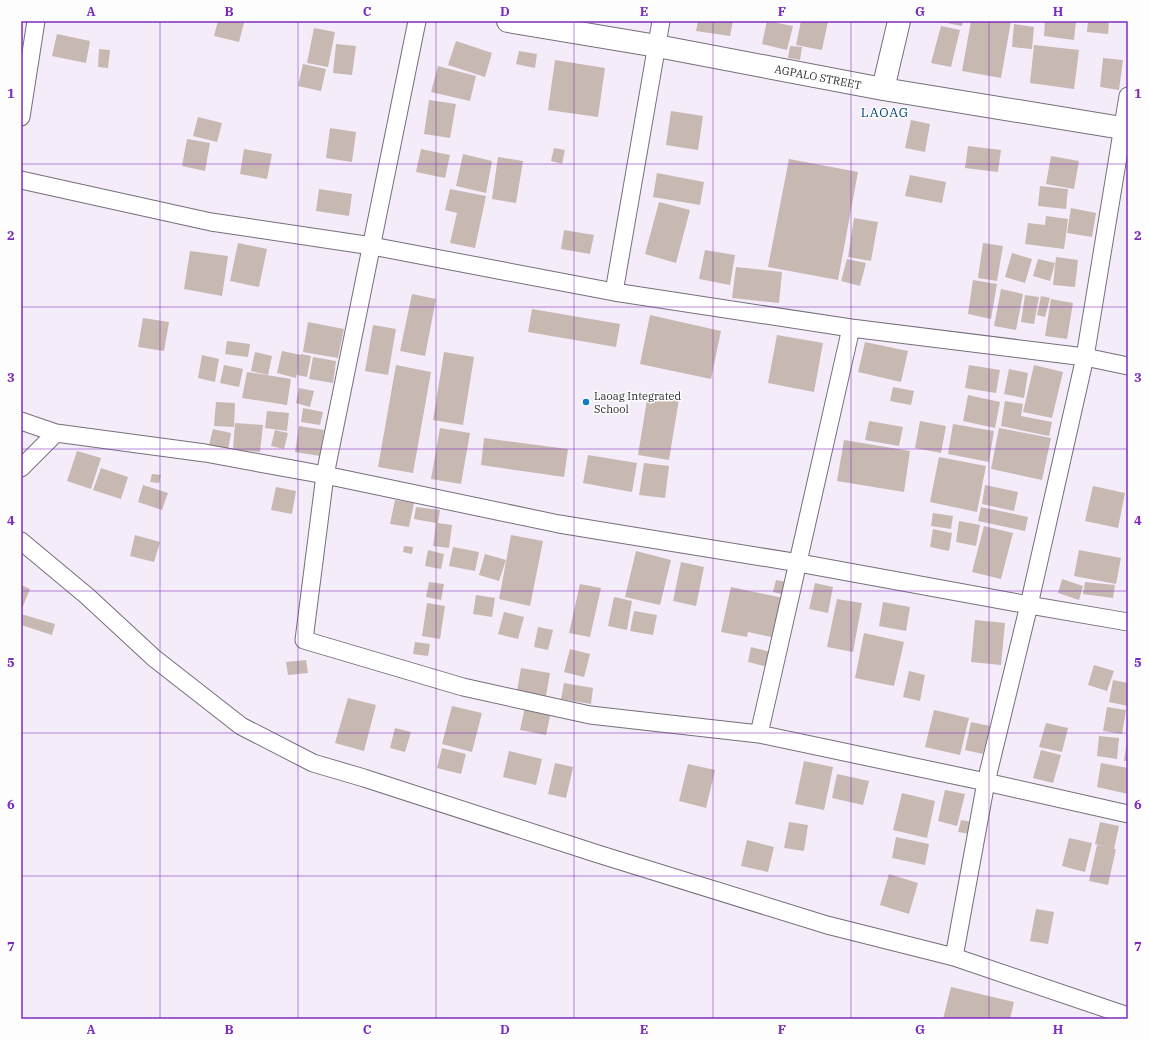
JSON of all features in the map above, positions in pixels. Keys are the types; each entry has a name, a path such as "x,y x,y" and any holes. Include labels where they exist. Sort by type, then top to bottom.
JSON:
{"street":[{"path":"21,117 36,21"},
{"path":"417,21 326,475 304,640 463,687 590,715 759,734 1128,814"},
{"name":"AGPALO STREET","path":"508,21 657,46 883,89 1125,129"},
{"path":"614,292 661,21"},
{"path":"883,89 899,21"},
{"path":"954,957 986,782 1029,606 1085,357 1125,129 1128,96"},
{"path":"21,180 211,222 372,246 614,292 851,328 1085,357 1128,366"},
{"path":"759,734 799,563 851,328"},
{"path":"21,421 56,433 205,453 326,475 558,524 799,563 1029,606 1128,622"},
{"path":"21,468 56,433"},
{"path":"21,541 87,596 154,658 241,726 313,763 827,925 954,957 1128,1016"}],"building":[{"path":"218,21 234,21 244,23 239,42 214,36"},
{"path":"698,21 733,21 730,36 696,31"},
{"path":"767,21 793,26 787,50 762,44"},
{"path":"801,21 828,21 822,50 796,45"},
{"path":"937,21 963,21 962,26"},
{"path":"971,21 1011,21 1001,78 962,71"},
{"path":"1045,21 1076,21 1074,40 1044,36"},
{"path":"1088,21 1109,21 1108,34 1087,32"},
{"path":"1014,24 1034,27 1032,49 1012,47"},
{"path":"941,26 960,30 951,67 931,63"},
{"path":"314,28 335,32 328,67 307,63"},
{"path":"57,34 90,41 86,63 52,56"},
{"path":"456,41 492,53 485,77 448,65"},
{"path":"336,44 356,46 352,75 333,73"},
{"path":"1034,45 1079,50 1074,89 1030,83"},
{"path":"790,46 802,47 800,60 788,58"},
{"path":"99,49 110,50 108,68 98,67"},
{"path":"519,51 537,54 535,68 516,64"},
{"path":"1103,58 1123,60 1119,90 1100,87"},
{"path":"555,60 605,68 598,117 548,110"},
{"path":"303,64 326,69 321,91 298,86"},
{"path":"438,66 476,76 470,101 431,92"},
{"path":"429,100 456,104 450,138 424,134"},
{"path":"671,111 703,116 698,150 666,145"},
{"path":"198,117 222,123 217,142 193,136"},
{"path":"911,120 930,124 925,152 905,148"},
{"path":"330,128 356,132 352,162 326,158"},
{"path":"187,139 210,143 205,171 182,166"},
{"path":"968,146 1001,150 998,172 965,168"},
{"path":"554,148 565,150 562,164 551,161"},
{"path":"244,149 272,154 267,179 240,174"},
{"path":"421,149 450,155 445,178 416,172"},
{"path":"463,154 492,161 486,193 456,186"},
{"path":"1051,156 1079,161 1074,189 1046,184"},
{"path":"498,157 523,161 516,203 492,199"},
{"path":"789,159 858,172 838,280 768,267"},
{"path":"657,173 704,182 700,205 653,197"},
{"path":"910,175 946,182 942,203 905,196"},
{"path":"1040,186 1068,189 1066,209 1038,206"},
{"path":"319,189 352,194 349,216 316,211"},
{"path":"450,189 486,196 475,248 450,243 457,213 445,210"},
{"path":"659,202 690,210 676,263 645,254"},
{"path":"1071,208 1096,213 1092,237 1067,233"},
{"path":"1046,216 1068,219 1064,249 1025,244 1028,223 1045,225"},
{"path":"854,218 878,222 871,261 848,257"},
{"path":"564,230 594,235 590,254 561,249"},
{"path":"238,243 267,249 259,287 230,281"},
{"path":"983,243 1003,246 997,281 978,278"},
{"path":"705,250 735,255 730,285 699,279"},
{"path":"190,251 228,256 222,296 184,289"},
{"path":"1012,253 1032,259 1025,283 1005,277"},
{"path":"1056,257 1078,260 1075,287 1053,285"},
{"path":"847,259 866,263 860,286 841,281"},
{"path":"1038,259 1055,263 1050,281 1033,276"},
{"path":"736,267 782,272 779,303 732,298"},
{"path":"973,280 997,284 991,319 968,314"},
{"path":"1001,289 1023,294 1016,330 994,326"},
{"path":"412,294 436,299 425,356 400,351"},
{"path":"1025,295 1039,297 1034,324 1021,322"},
{"path":"1041,296 1050,298 1045,317 1037,315"},
{"path":"1051,299 1073,303 1067,339 1045,336"},
{"path":"532,309 620,324 616,347 528,332"},
{"path":"650,315 721,331 711,379 640,364"},
{"path":"143,318 169,322 164,351 138,347"},
{"path":"308,322 344,329 338,358 303,352"},
{"path":"373,325 396,329 388,375 365,371"},
{"path":"777,335 823,343 814,392 768,383"},
{"path":"227,341 250,344 248,357 225,354"},
{"path":"865,342 908,351 901,382 858,372"},
{"path":"282,351 311,356 307,377 297,375 298,368 296,378 277,373"},
{"path":"255,352 272,356 268,375 251,371"},
{"path":"444,352 474,357 463,425 433,420"},
{"path":"202,355 219,359 215,382 198,378"},
{"path":"313,357 336,361 333,383 309,379"},
{"path":"224,365 243,369 239,387 220,383"},
{"path":"396,365 431,372 413,473 378,467"},
{"path":"969,365 1000,370 996,393 965,388"},
{"path":"1034,365 1063,372 1052,418 1023,412"},
{"path":"1009,369 1028,373 1024,398 1004,394"},
{"path":"247,372 291,379 287,405 242,398"},
{"path":"893,387 914,391 911,405 890,401"},
{"path":"299,388 314,391 310,407 296,403"},
{"path":"648,394 679,399 669,460 638,455"},
{"path":"968,395 1000,402 995,428 963,421"},
{"path":"1005,401 1023,404 1021,416 1052,422 1049,436 1001,426"},
{"path":"216,402 235,403 234,427 214,426"},
{"path":"303,408 323,412 320,425 301,422"},
{"path":"267,411 289,413 287,431 265,428"},
{"path":"869,421 903,427 899,446 865,440"},
{"path":"920,421 946,426 941,453 915,448"},
{"path":"235,423 263,425 260,452 233,450"},
{"path":"953,424 994,431 989,462 948,454"},
{"path":"299,426 324,430 320,456 295,452"},
{"path":"440,428 470,433 461,484 431,479"},
{"path":"999,428 1051,438 1042,480 991,469"},
{"path":"213,429 231,433 228,450 209,445"},
{"path":"275,430 288,433 284,449 271,446"},
{"path":"484,438 568,449 564,477 481,465"},
{"path":"844,440 910,451 904,492 837,481"},
{"path":"77,451 101,458 91,489 67,481"},
{"path":"588,455 637,463 632,492 583,483"},
{"path":"939,457 986,466 977,512 930,502"},
{"path":"644,463 669,466 665,498 639,495"},
{"path":"101,468 128,477 121,499 93,490"},
{"path":"152,474 161,475 159,483 150,482"},
{"path":"143,485 168,493 162,510 138,502"},
{"path":"985,485 1018,492 1014,511 982,504"},
{"path":"1093,486 1125,493 1118,528 1085,521"},
{"path":"276,487 296,491 292,514 271,510"},
{"path":"395,500 414,503 409,527 390,524"},
{"path":"416,507 440,510 438,523 452,525 449,548 433,546 436,523 414,519"},
{"path":"981,507 1028,517 1025,531 978,521"},
{"path":"933,513 953,516 951,529 931,526"},
{"path":"959,521 980,525 976,546 956,542"},
{"path":"984,526 1013,533 1001,579 972,572"},
{"path":"933,529 952,533 949,551 930,547"},
{"path":"135,535 160,542 154,562 130,556"},
{"path":"511,535 543,541 530,606 499,599"},
{"path":"404,546 413,547 412,554 403,552"},
{"path":"453,547 479,552 475,571 449,566"},
{"path":"428,550 444,554 441,569 425,566"},
{"path":"1079,550 1121,558 1116,584 1074,576"},
{"path":"636,551 671,560 660,605 625,597"},
{"path":"485,554 506,560 499,581 479,575"},
{"path":"681,562 704,567 696,606 673,601"},
{"path":"1062,579 1083,586 1079,600 1058,593"},
{"path":"776,580 787,582 785,595 773,592"},
{"path":"429,582 444,584 441,600 426,597"},
{"path":"1085,582 1115,585 1113,598 1083,594"},
{"path":"815,583 833,587 828,613 809,609"},
{"path":"580,584 601,588 590,637 569,633"},
{"path":"21,585 30,589 21,611"},
{"path":"731,587 783,598 775,638 748,632 747,637 721,632"},
{"path":"476,595 495,598 492,617 473,614"},
{"path":"614,597 632,601 627,630 608,626"},
{"path":"837,599 862,603 853,652 827,647"},
{"path":"883,602 910,607 906,631 879,626"},
{"path":"427,603 445,606 440,639 422,636"},
{"path":"634,611 657,615 653,635 630,631"},
{"path":"504,612 524,617 518,639 498,634"},
{"path":"21,614 55,624 52,635 21,625"},
{"path":"975,620 1005,623 1001,665 971,662"},
{"path":"538,627 553,630 548,650 534,647"},
{"path":"864,633 904,642 894,686 855,678"},
{"path":"415,642 430,644 428,656 413,654"},
{"path":"751,647 771,652 768,667 748,662"},
{"path":"570,649 590,654 584,677 564,672"},
{"path":"306,660 308,673 288,675 286,662"},
{"path":"1094,665 1114,671 1107,691 1088,685"},
{"path":"521,668 550,673 546,696 517,691"},
{"path":"909,671 925,675 920,701 903,697"},
{"path":"1113,680 1128,683 1128,706 1109,702"},
{"path":"564,683 593,688 591,704 561,699"},
{"path":"348,698 376,705 364,751 335,743"},
{"path":"452,706 482,713 472,752 442,744"},
{"path":"525,707 551,712 546,735 520,730"},
{"path":"1107,707 1126,710 1122,734 1103,731"},
{"path":"934,710 969,718 960,755 925,747"},
{"path":"971,722 990,726 983,754 965,750"},
{"path":"1046,723 1068,728 1062,752 1039,747"},
{"path":"395,728 411,732 405,752 390,748"},
{"path":"1099,736 1119,738 1117,759 1097,756"},
{"path":"1127,740 1128,761 1124,761"},
{"path":"442,748 466,754 461,774 437,768"},
{"path":"1041,750 1061,755 1053,783 1033,778"},
{"path":"509,751 542,759 536,785 503,777"},
{"path":"804,761 833,767 824,810 795,804"},
{"path":"555,763 573,767 566,798 548,794"},
{"path":"1101,763 1128,768 1128,794 1097,787"},
{"path":"688,764 715,770 706,808 679,801"},
{"path":"837,774 869,781 863,805 832,798"},
{"path":"945,790 965,794 957,826 938,821"},
{"path":"902,793 935,801 927,838 893,830"},
{"path":"961,820 972,822 970,834 958,832"},
{"path":"789,822 808,825 804,851 784,848"},
{"path":"1100,822 1119,826 1114,849 1116,849 1108,885 1089,881 1097,845 1107,847 1095,844"},
{"path":"896,837 929,844 925,865 892,858"},
{"path":"1069,838 1092,843 1085,872 1062,866"},
{"path":"747,840 774,847 768,872 741,866"},
{"path":"889,874 918,883 909,914 880,905"},
{"path":"1036,909 1054,912 1048,944 1030,941"},
{"path":"951,987 1014,1002 1010,1019 943,1019"}],"place":[{"name":"Laoag Integrated School","path":"586,402"}],"district":[{"name":"LAOAG","path":"885,112"}]}
